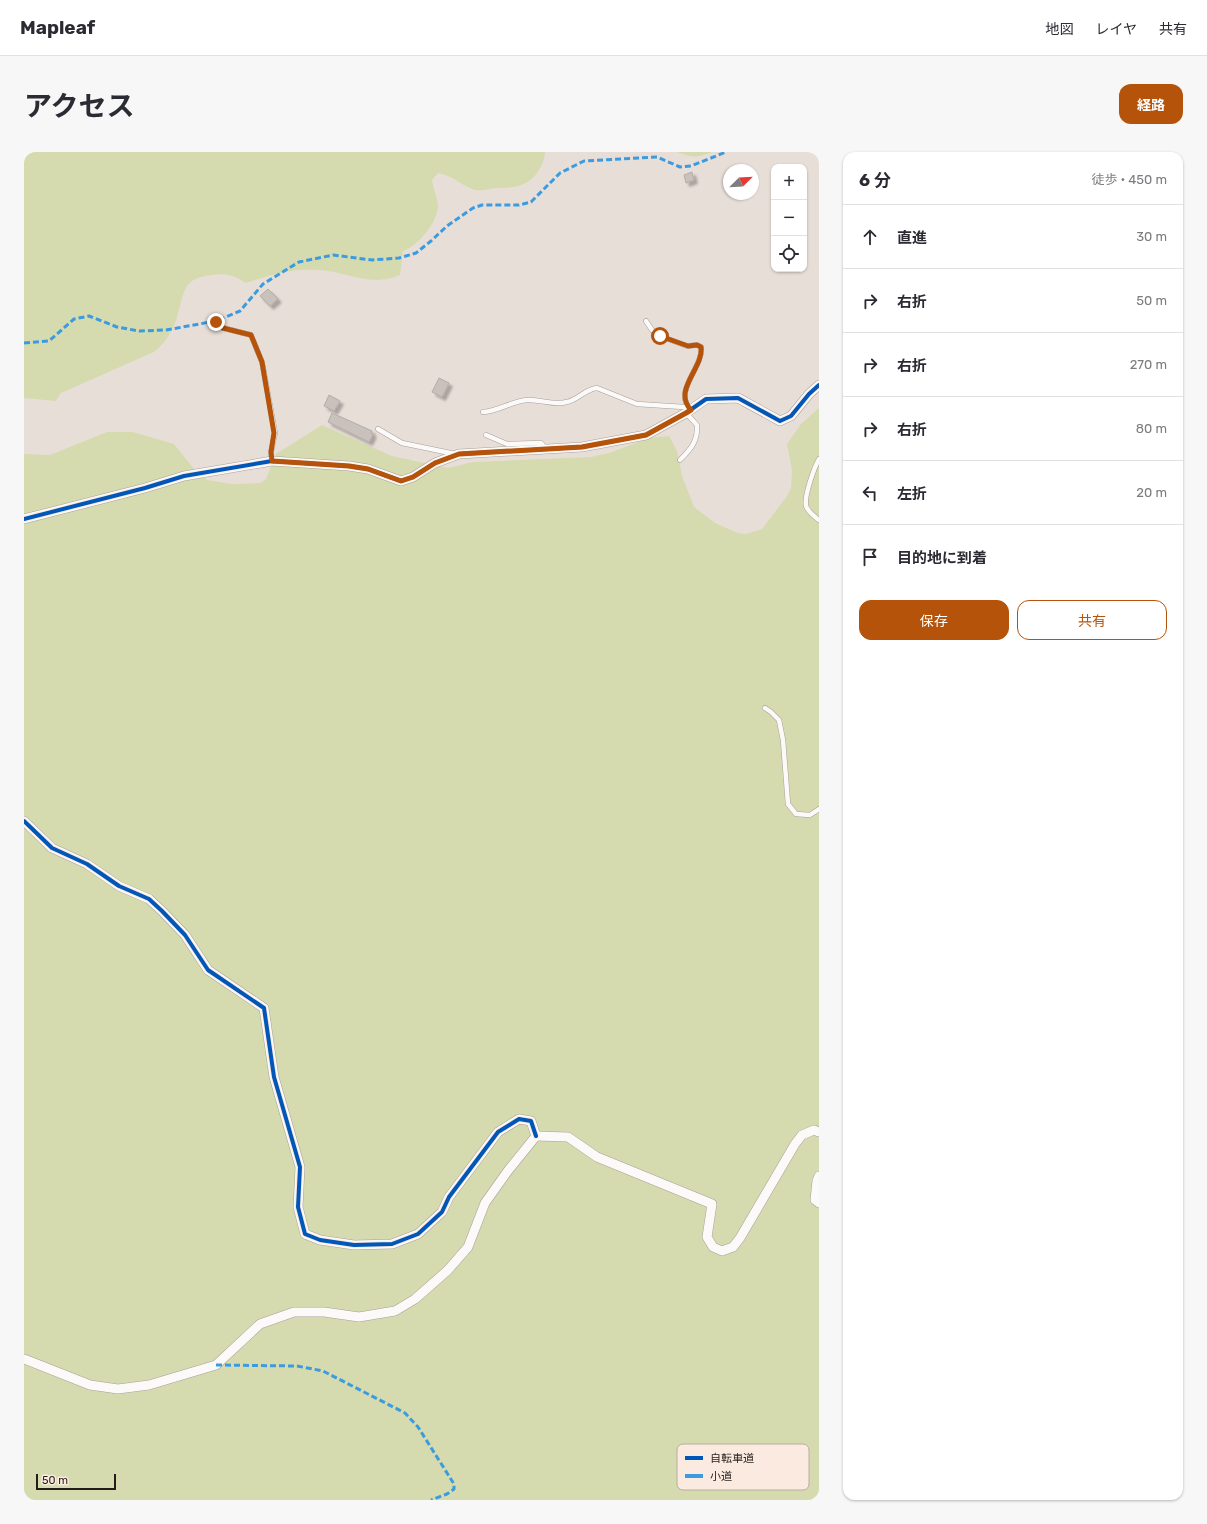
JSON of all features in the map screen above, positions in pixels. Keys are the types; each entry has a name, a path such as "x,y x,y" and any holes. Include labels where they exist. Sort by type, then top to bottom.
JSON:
{"street":[{"path":"24,519 145,488 184,476 272,461 349,466 368,469 401,481 413,477 435,463 459,454 582,447 646,435 688,412 706,399 738,398 780,421 792,416 809,394 819,385"},
{"path":"24,822 52,848 87,864 118,886 149,900 186,935 208,970 264,1008 274,1077 300,1167 298,1207 305,1234 320,1240 354,1245 392,1244 418,1234 442,1212 449,1197 498,1132 519,1119 531,1121 536,1136"},
{"path":"536,1136 568,1137 597,1157 712,1204 706,1237 712,1247 722,1251 734,1247 795,1144 802,1135 814,1130 819,1132"},
{"path":"24,1359 90,1385 118,1389 149,1385 216,1365 260,1324 294,1312 324,1312 360,1316 395,1312 415,1299 442,1275 468,1247 485,1203 507,1172 536,1136"},
{"path":"819,1176 815,1200 819,1203"}],"lane":[{"path":"646,321 652,330 660,336 688,346 697,345 701,347 702,351 685,392 688,412"},
{"path":"216,322 223,328 251,335 262,362 274,433 271,452 272,461"},
{"path":"482,412 495,411 519,401 529,399 558,404 572,401 590,389 597,388 637,404 684,407 697,425 698,431 692,447 680,460"},
{"path":"378,429 402,443 459,454"},
{"path":"486,435 507,444 541,443 546,449"},
{"path":"819,459 812,472 806,500 810,513 819,520"},
{"path":"765,708 779,720 783,740 788,804 796,814 810,815 819,809"}],"green space":[{"path":"24,152 545,152 543,162 538,172 531,180 515,187 475,190 448,176 438,173 432,180 438,205 435,219 415,244 403,251 400,275 389,279 379,280 359,278 328,271 299,270 264,277 246,283 233,276 222,274 195,279 189,283 183,294 171,332 162,345 154,352 61,393 56,401 24,398"},
{"path":"677,152 712,152 695,156"},
{"path":"819,408 819,1500 24,1500 24,454 50,455 107,432 133,432 174,444 195,470 207,480 232,484 260,483 266,479 276,454 322,425 392,456 448,468 473,462 591,457 609,453 649,438 669,436 677,451 682,476 694,507 715,523 738,533 746,534 762,529 787,496 791,488 792,470 787,444 801,424"}],"building":[{"path":"692,172 694,180 686,183 684,175"},
{"path":"268,289 278,299 270,306 260,296"},
{"path":"439,378 449,383 442,397 432,392"},
{"path":"329,395 340,401 334,411 324,406"},
{"path":"332,413 372,431 371,433 373,434 369,442 328,422"}],"marked path":[{"path":"24,343 49,341 74,319 89,316 117,327 139,331 166,330 216,321 240,311 263,284 299,262 333,255 372,260 399,258 416,253 447,226 473,208 482,205 519,205 531,202 560,173 584,161 657,157 680,167 691,166 726,152"},
{"path":"216,1365 297,1366 323,1371 405,1413 418,1427 454,1484 454,1489 447,1494 431,1500"}],"cycle path":[{"path":"24,519 145,488 184,476 272,461 349,466 368,469 401,481 413,477 435,463 459,454 582,447 646,435 686,413 706,399 738,398 780,421 791,416 809,394 819,385"},
{"path":"24,821 52,848 87,864 119,886 149,899 185,935 208,970 264,1008 274,1077 300,1167 298,1207 305,1234 320,1240 354,1245 392,1244 418,1234 442,1212 449,1197 498,1132 519,1119 531,1121 536,1136"}],"route":[{"path":"216,322 223,328 251,335 262,362 274,433 271,452 272,461 349,466 368,469 401,481 413,477 435,463 459,454 582,447 618,441 646,435 686,413 691,410 687,406 685,400 685,392 702,351 701,347 697,345 688,346 660,336"}]}
